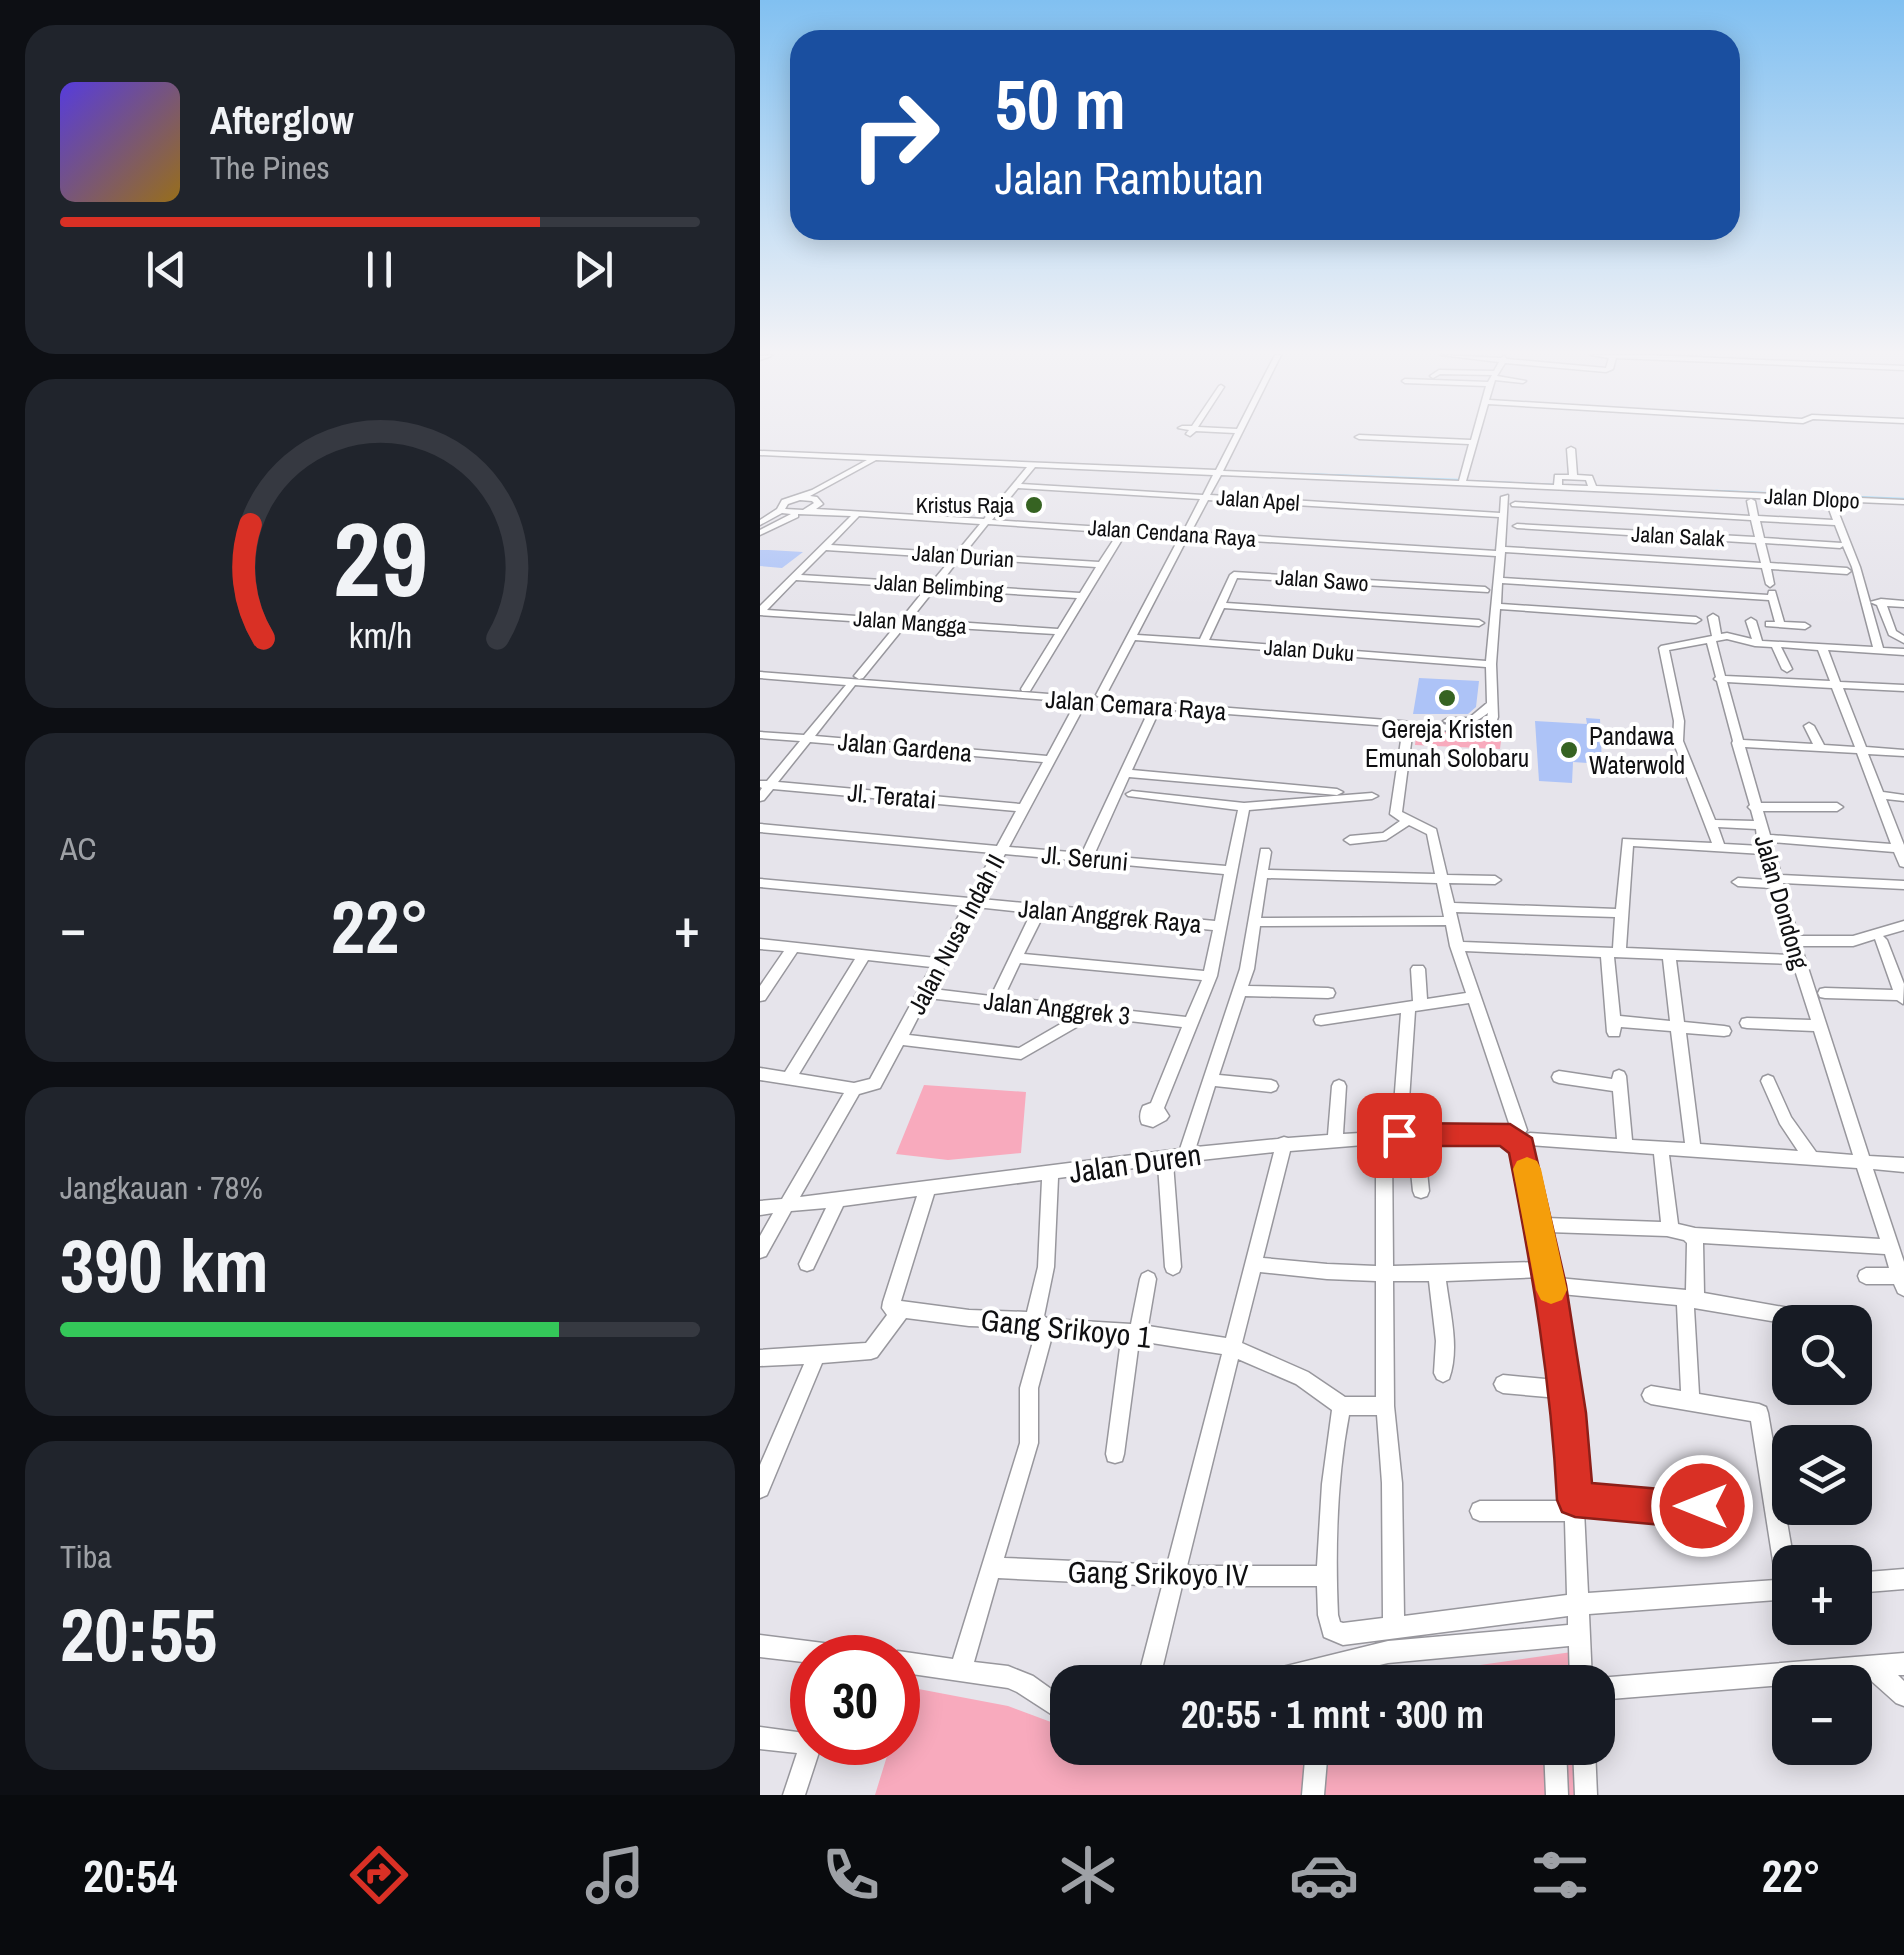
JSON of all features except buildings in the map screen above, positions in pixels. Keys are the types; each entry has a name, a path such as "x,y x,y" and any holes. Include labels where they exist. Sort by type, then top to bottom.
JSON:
{"street":[{"path":"1101,695 1237,439"},
{"path":"1400,439 1474,442"},
{"path":"1462,482 1475,439"},
{"path":"1571,449 1574,478"},
{"name":"Jalan Dlopo","path":"760,453 1904,502"},
{"path":"760,523 780,510 782,504 847,475 874,458"},
{"path":"810,511 818,501 892,459"},
{"path":"760,798 765,784 808,738 1032,466"},
{"path":"847,475 859,477"},
{"path":"1558,485 1558,477 1590,479 1592,487"},
{"path":"1496,484 1506,497 1518,486"},
{"name":"Jalan Apel","path":"1016,486 1500,515"},
{"name":"Jalan Cemara Raya","path":"983,689 1101,695 1480,730 1492,722 1495,606 1506,497"},
{"path":"800,498 850,511"},
{"path":"1829,499 1867,601 1879,650"},
{"path":"1751,501 1774,598 1775,624 1806,626"},
{"path":"1515,504 1835,523"},
{"path":"780,510 797,514"},
{"path":"760,533 797,514 850,511"},
{"path":"760,612 824,547 850,511"},
{"name":"Jalan Cendana Raya","path":"850,511 1847,570"},
{"name":"Jalan Cendana Raya","path":"988,518 1124,530 1187,531"},
{"name":"Jalan Salak","path":"1517,526 1840,545"},
{"path":"1026,689 1124,530"},
{"name":"Jalan Durian","path":"824,547 1102,565"},
{"name":"Jalan Sawo","path":"1203,643 1231,577 1238,574 1486,590"},
{"name":"Jalan Belimbing","path":"795,576 1083,596"},
{"path":"1497,580 1774,598"},
{"path":"1671,592 1674,618"},
{"path":"1867,601 1904,604"},
{"path":"1881,602 1892,633 1904,640"},
{"path":"1219,605 1479,623"},
{"path":"1495,606 1696,620"},
{"name":"Jalan Mangga","path":"760,612 1061,632"},
{"name":"Jalan Dondong","path":"1713,617 1719,678 1762,838 1899,1266"},
{"path":"1751,621 1758,643"},
{"name":"Jalan Duku","path":"1131,638 1487,664"},
{"path":"1719,845 1678,741 1679,722 1663,652 1666,647 1713,638 1904,652"},
{"path":"1775,644 1787,669"},
{"path":"1822,647 1904,863"},
{"name":"Jalan Cemara Raya","path":"760,672 1219,708"},
{"path":"1719,678 1904,688"},
{"name":"Jalan Nusa Indah II","path":"1082,700 899,1039 1020,1054 1092,1012"},
{"path":"1086,858 1156,706"},
{"path":"1416,724 1396,813 1432,832 1457,946 1520,1137 1549,1277 1566,1390 1575,1506 1580,1665"},
{"path":"1809,726 1821,750"},
{"name":"Jalan Gardena","path":"760,734 1049,759"},
{"path":"1736,743 1904,754"},
{"path":"1113,800 1132,794 1244,807 1379,796 1126,773"},
{"path":"1132,794 1143,774"},
{"name":"Jl. Teratai","path":"765,784 1024,808"},
{"path":"1878,795 1904,798"},
{"path":"1157,1108 1210,976 1244,807"},
{"path":"1754,807 1837,807"},
{"path":"1350,840 1386,836 1406,821"},
{"path":"1710,823 1762,838 1901,848"},
{"name":"Jl. Seruni","path":"760,828 1232,871"},
{"path":"1724,1032 1678,1026 1614,1027 1613,951 1621,913 1627,842 1719,845 1762,838"},
{"path":"1186,1156 1241,992 1265,852"},
{"path":"1263,874 1495,880"},
{"path":"1738,882 1904,885"},
{"name":"Jalan Anggrek Raya","path":"760,883 1220,926"},
{"path":"995,1001 1039,910"},
{"path":"1256,922 1449,914 1621,913"},
{"path":"1792,941 1861,940 1892,926 1904,926"},
{"path":"1825,993 1903,998 1881,940"},
{"path":"760,944 940,963"},
{"path":"1457,946 1798,960"},
{"path":"760,996 793,948"},
{"path":"788,1078 864,954"},
{"path":"1668,955 1693,1150"},
{"path":"1016,958 1210,976"},
{"path":"1394,1627 1384,1276 1418,969"},
{"path":"1241,992 1328,993"},
{"name":"Jalan Anggrek 3","path":"924,993 1190,1023"},
{"path":"1321,1020 1472,997"},
{"path":"1747,1023 1820,1026"},
{"path":"760,1074 854,1089 875,1084 899,1039"},
{"path":"1559,1077 1620,1081 1625,1146"},
{"path":"1210,1080 1271,1086"},
{"path":"1768,1082 1785,1120 1811,1158"},
{"path":"1334,1139 1339,1086"},
{"path":"760,1250 854,1089"},
{"path":"1399,1135 1422,1191"},
{"name":"Jalan Duren","path":"760,1208 1284,1143 1399,1135 1520,1137 1863,1162 1903,1169"},
{"path":"1152,1665 1284,1143"},
{"path":"1661,1148 1671,1230"},
{"path":"1166,1160 1173,1267"},
{"path":"960,1671 1031,1434 1029,1388 1045,1276 1050,1175"},
{"path":"760,1358 871,1351 901,1310 891,1308 889,1301 905,1268 927,1190"},
{"path":"807,1264 838,1200"},
{"path":"1539,1226 1671,1230 1899,1266"},
{"path":"1690,1400 1690,1299 1695,1241 1692,1235"},
{"path":"1252,1264 1315,1273 1549,1277 1772,1313"},
{"path":"1866,1276 1899,1266"},
{"path":"1437,1275 1443,1374"},
{"path":"1115,1454 1148,1279"},
{"name":"Gang Srikoyo 1","path":"901,1310 1135,1333 1231,1347 1302,1378 1342,1406"},
{"path":"760,1488 817,1354"},
{"path":"1504,1384 1566,1390"},
{"path":"1651,1394 1759,1413 1782,1545"},
{"path":"1385,1406 1342,1406 1324,1576 1326,1621 1331,1630 1343,1634 1394,1627 1578,1620"},
{"path":"1480,1511 1575,1506 1694,1510 1705,1499 1703,1468"},
{"name":"Gang Srikoyo IV","path":"992,1568 1176,1576 1324,1576"},
{"path":"1872,1582 1904,1579"},
{"path":"1335,1665 1388,1652 1578,1620 1772,1591"},
{"path":"760,1646 790,1650"},
{"path":"1615,1687 1904,1664"},
{"path":"920,1665 1008,1677 1050,1701"},
{"path":"1873,1668 1904,1695"},
{"path":"760,1738 808,1742 794,1795"},
{"path":"1313,1795 1316,1765"},
{"path":"1557,1765 1558,1795"},
{"path":"1585,1765 1586,1795"}],"shaded area":[{"path":"1503,725 1500,749 1415,745 1417,729 1483,734 1494,733"},
{"path":"924,1085 1026,1092 1021,1153 948,1160 896,1154"},
{"path":"1579,1651 1579,1665 1480,1665"},
{"path":"920,1689 1008,1706 1050,1722 1050,1765 1584,1765 1585,1795 875,1795 884,1765 920,1765"}],"waterway":[{"path":"1301,474 1458,480"},
{"path":"1466,481 1553,485"},
{"path":"1716,491 1904,499"}],"slow traffic":[{"path":"1527,1169 1551,1290"}],"place":[{"name":"Kristus Raja","path":"1034,505"},
{"name":"Gereja Kristen Emunah Solobaru","path":"1447,698"},
{"name":"Pandawa Waterwold","path":"1569,750"}],"route":[{"path":"1399,1135 1510,1135 1512,1143 1522,1146 1551,1285 1570,1413 1575,1500 1694,1510 1702,1506"}]}
